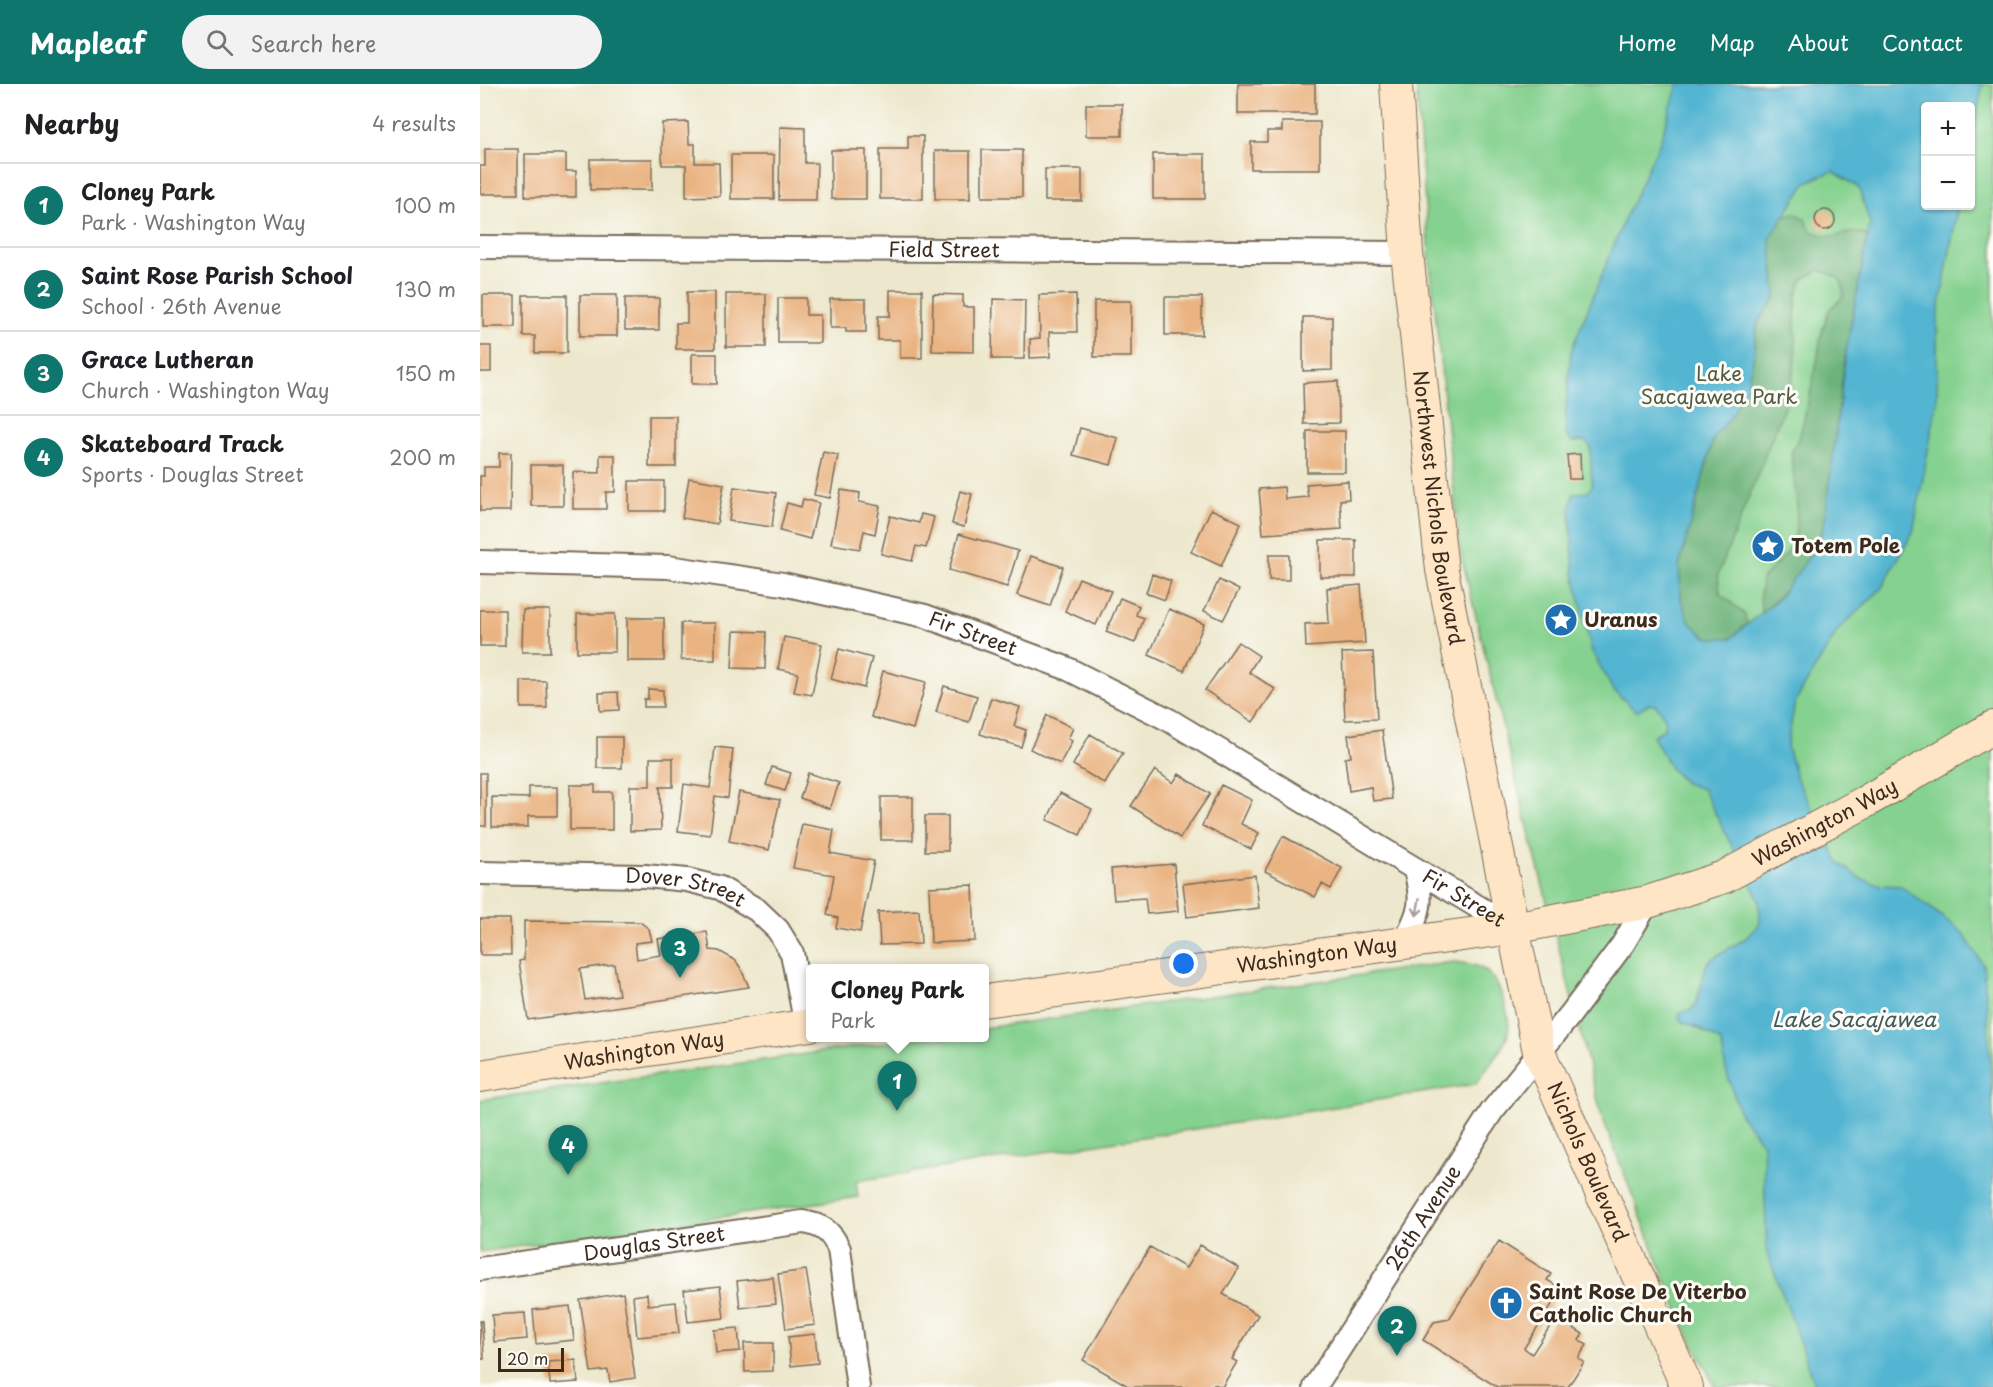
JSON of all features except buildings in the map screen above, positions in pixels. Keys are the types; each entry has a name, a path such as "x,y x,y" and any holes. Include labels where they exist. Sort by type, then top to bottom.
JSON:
{"main road":[{"name":"Northwest Nichols Boulevard","path":"1396,84 1407,253 1442,570 1513,928"},
{"name":"Washington Way","path":"989,1000 1513,928 1648,902 1724,877 1864,802 1993,727"},
{"name":"Nichols Boulevard","path":"1513,928 1539,1052 1687,1387"},
{"name":"Washington Way","path":"480,1076 806,1025"}],"street":[{"name":"Field Street","path":"480,247 1407,253"},
{"name":"Fir Street","path":"480,562 668,567 783,584 925,616 1066,668 1169,720 1513,928"},
{"name":"Fir Street","path":"1404,943 1420,910 1420,890 1415,869"},
{"name":"Dover Street","path":"480,873 645,876 687,880 720,888 757,909 778,930 792,953 806,1016"},
{"path":"1539,1052 1623,944 1648,902"},
{"name":"26th Avenue","path":"1314,1387 1492,1112 1539,1052"},
{"name":"Douglas Street","path":"480,1269 803,1222 816,1224 827,1229 839,1249 858,1387"}],"green space":[{"name":"Lake Sacajawea Park","path":"1416,84 1993,84 1993,1387 1715,1387 1680,1317 1602,1117 1460,551 1428,244"},
{"path":"1795,213 1805,219 1811,231 1826,236 1856,233 1868,237 1846,351 1824,527 1798,574 1761,613 1762,579 1787,553 1795,536 1797,507 1791,453 1800,435 1821,335 1829,310 1843,297 1841,281 1820,270 1803,279 1797,296 1796,355 1790,392 1718,575 1720,593 1745,615 1747,624 1731,638 1708,638 1690,623 1681,600 1679,566 1714,436 1729,419 1754,354 1757,322 1776,297 1770,237 1784,216"},
{"path":"1453,962 1477,966 1490,975 1504,1000 1508,1020 1505,1041 1476,1084 856,1181 858,1197 480,1252 480,1100 891,1042 989,1042 989,1027"}],"water":[{"name":"Lake Sacajawea","path":"1678,84 1983,84 1975,122 1975,102 1921,102 1921,210 1957,210 1937,321 1937,402 1913,532 1881,589 1838,630 1795,702 1787,746 1796,777 1839,863 1861,879 1881,885 1901,886 1962,932 1983,964 1993,1113 1993,1387 1815,1387 1767,1253 1763,1144 1740,1114 1726,1070 1721,1042 1698,1028 1682,1022 1679,1017 1680,1013 1691,1010 1696,1005 1706,966 1710,960 1746,938 1760,923 1759,900 1703,789 1685,783 1671,769 1653,736 1664,729 1665,718 1656,705 1649,704 1636,711 1613,690 1591,649 1574,574 1570,510 1574,493 1588,492 1592,486 1590,446 1585,441 1572,442 1566,435 1571,351 1624,220 1660,142","holes":["1833,171 1859,188 1870,224 1846,351 1824,527 1816,548 1778,599 1731,638 1708,638 1690,623 1681,600 1679,566 1714,436 1729,419 1747,386 1754,354 1757,323 1776,297 1770,237 1807,182"]}],"place":[{"name":"Totem Pole","path":"1768,546"},
{"name":"Uranus","path":"1561,620"},
{"name":"Grace Lutheran","path":"680,978"},
{"name":"Cloney Park","path":"897,1111"},
{"name":"Skateboard Track","path":"568,1175"},
{"name":"Saint Rose De Viterbo Catholic Church","path":"1506,1303"},
{"name":"Saint Rose Parish School","path":"1397,1356"}]}
